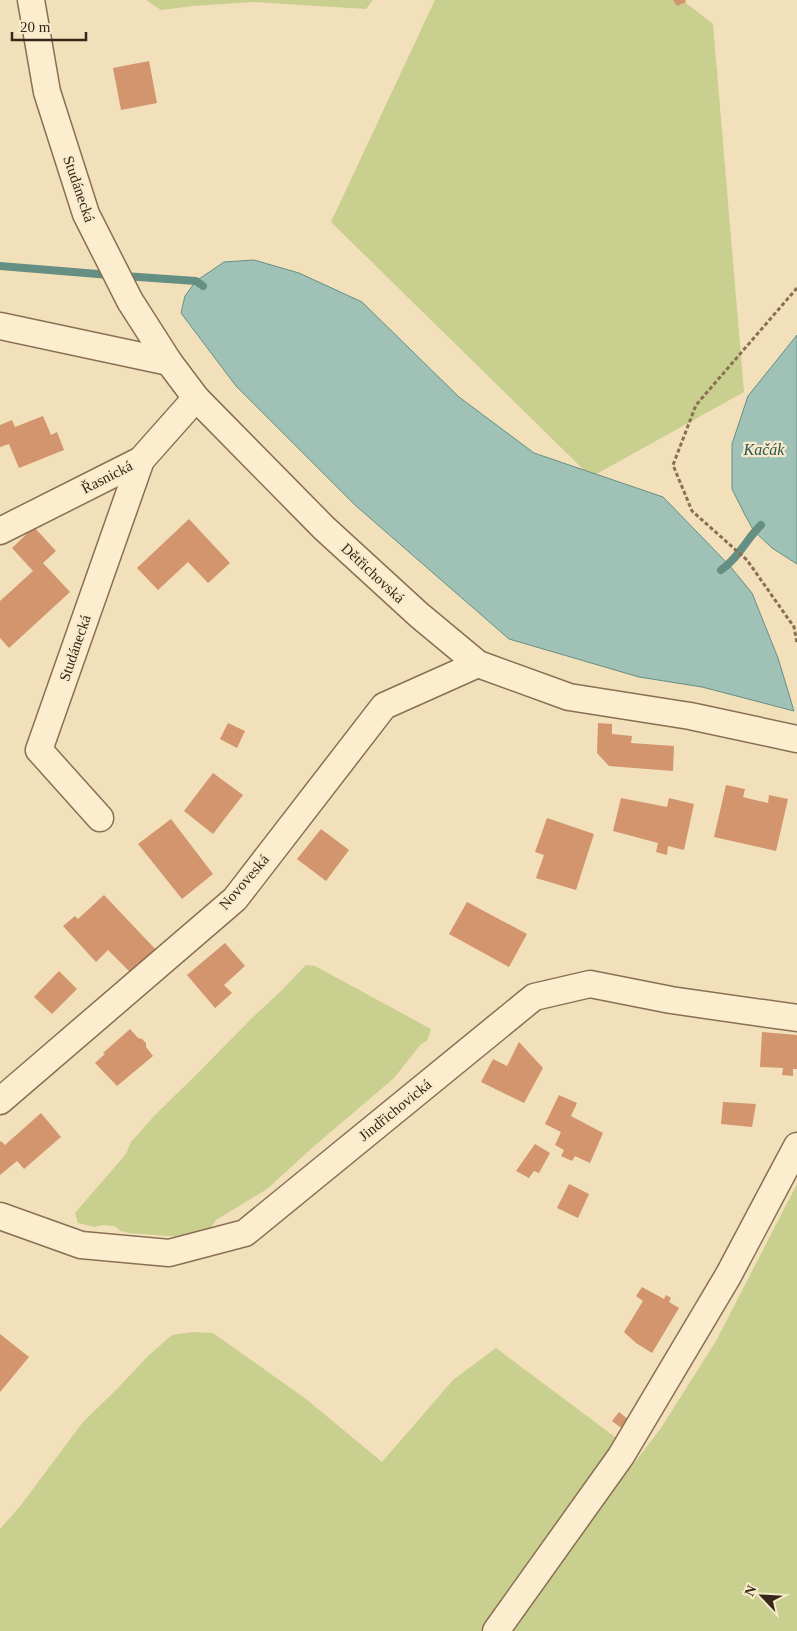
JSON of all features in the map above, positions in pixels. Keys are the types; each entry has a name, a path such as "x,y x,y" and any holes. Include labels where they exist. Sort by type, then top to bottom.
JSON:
{"street":[{"name":"Studánecká","path":"31,0 47,92 86,214 130,301 169,362"},
{"path":"0,326 169,362"},
{"name":"Dětřichovská","path":"169,362 196,398 324,528 419,615 478,664 569,697 690,716 797,739"},
{"name":"Řasnická","path":"0,531 141,460 196,398"},
{"name":"Studánecká","path":"100,818 39,750 141,460"},
{"name":"Novoveská","path":"0,1101 235,899 384,706 478,664"},
{"name":"Jindřichovická","path":"0,1216 81,1244 169,1253 245,1233 534,997 590,984 671,1000 797,1018"},
{"path":"496,1631 622,1456 728,1276 797,1146"}],"path":[{"path":"797,288 696,405 673,465 692,511 747,560 794,628 797,643"}],"green space":[{"path":"146,0 373,0 366,9 253,2 161,10"},
{"path":"435,0 682,0 713,24 744,392 591,477 331,222"},
{"path":"306,965 315,966 431,1029 427,1041 421,1044 394,1078 267,1189 216,1220 209,1230 181,1237 129,1233 121,1231 114,1226 103,1225 94,1227 78,1223 75,1213 126,1154 131,1142 155,1115"},
{"path":"797,1184 797,1631 506,1631 661,1428 716,1341"},
{"path":"192,1332 213,1333 306,1399 382,1462 453,1380 496,1348 623,1443 591,1488 481,1631 0,1631 0,1529 21,1505 83,1422 148,1356 172,1335"}],"water":[{"path":"254,260 299,273 362,302 459,397 534,453 663,497 729,565 752,593 778,658 794,711 702,687 639,677 509,639 355,505 236,386 181,313 185,296 196,281 224,262"},
{"name":"Kačák","path":"797,335 797,564 772,548 754,531 745,515 732,489 732,444 748,396"}],"building":[{"path":"673,0 685,0 686,2 677,6"},
{"path":"149,61 157,103 121,110 113,68"},
{"path":"43,416 51,435 57,432 64,450 19,468 9,444 0,447 0,425 12,420 15,427"},
{"path":"189,519 230,563 208,583 188,562 158,590 137,568"},
{"path":"34,527 56,551 43,563 70,592 9,648 0,638 0,601 33,571 12,548"},
{"path":"228,723 245,731 237,748 220,739"},
{"path":"598,723 612,724 612,734 632,736 631,743 674,746 673,771 609,766 597,753"},
{"path":"213,773 243,795 213,834 184,811"},
{"path":"726,785 745,789 743,797 768,803 769,795 788,799 776,851 714,837"},
{"path":"621,798 667,807 669,798 694,804 684,850 668,846 667,855 656,852 658,843 613,831"},
{"path":"547,818 594,834 576,890 536,878 544,855 535,852"},
{"path":"171,819 213,874 182,899 138,844"},
{"path":"321,829 349,850 326,881 297,859"},
{"path":"104,895 158,952 133,975 108,950 96,962 63,926 75,916 78,919"},
{"path":"467,902 527,934 509,967 449,934"},
{"path":"225,943 245,966 224,985 232,993 215,1008 187,975"},
{"path":"59,971 77,989 52,1014 34,997"},
{"path":"130,1029 138,1038 146,1043 146,1047 153,1056 117,1086 95,1063 105,1054 103,1053"},
{"path":"762,1032 797,1035 797,1069 793,1069 793,1076 782,1075 783,1068 760,1067"},
{"path":"519,1042 543,1068 524,1103 481,1082 493,1059 507,1066"},
{"path":"559,1095 577,1103 571,1116 603,1133 590,1163 575,1156 572,1161 561,1156 564,1150 555,1145 561,1132 545,1124"},
{"path":"723,1102 756,1104 752,1127 721,1124"},
{"path":"41,1113 61,1137 24,1169 17,1161 0,1175 0,1142 5,1145"},
{"path":"535,1144 550,1153 539,1173 534,1171 529,1178 516,1171"},
{"path":"569,1184 589,1194 578,1218 557,1208"},
{"path":"642,1287 664,1299 666,1295 671,1298 669,1302 679,1308 652,1353 636,1343 624,1332 643,1301 636,1296"},
{"path":"0,1334 29,1357 0,1392"},
{"path":"619,1412 635,1425 628,1433 612,1421"}],"waterway":[{"path":"0,266 110,275"},
{"path":"124,276 196,281 203,286"},
{"path":"721,570 732,560 761,525"}]}
